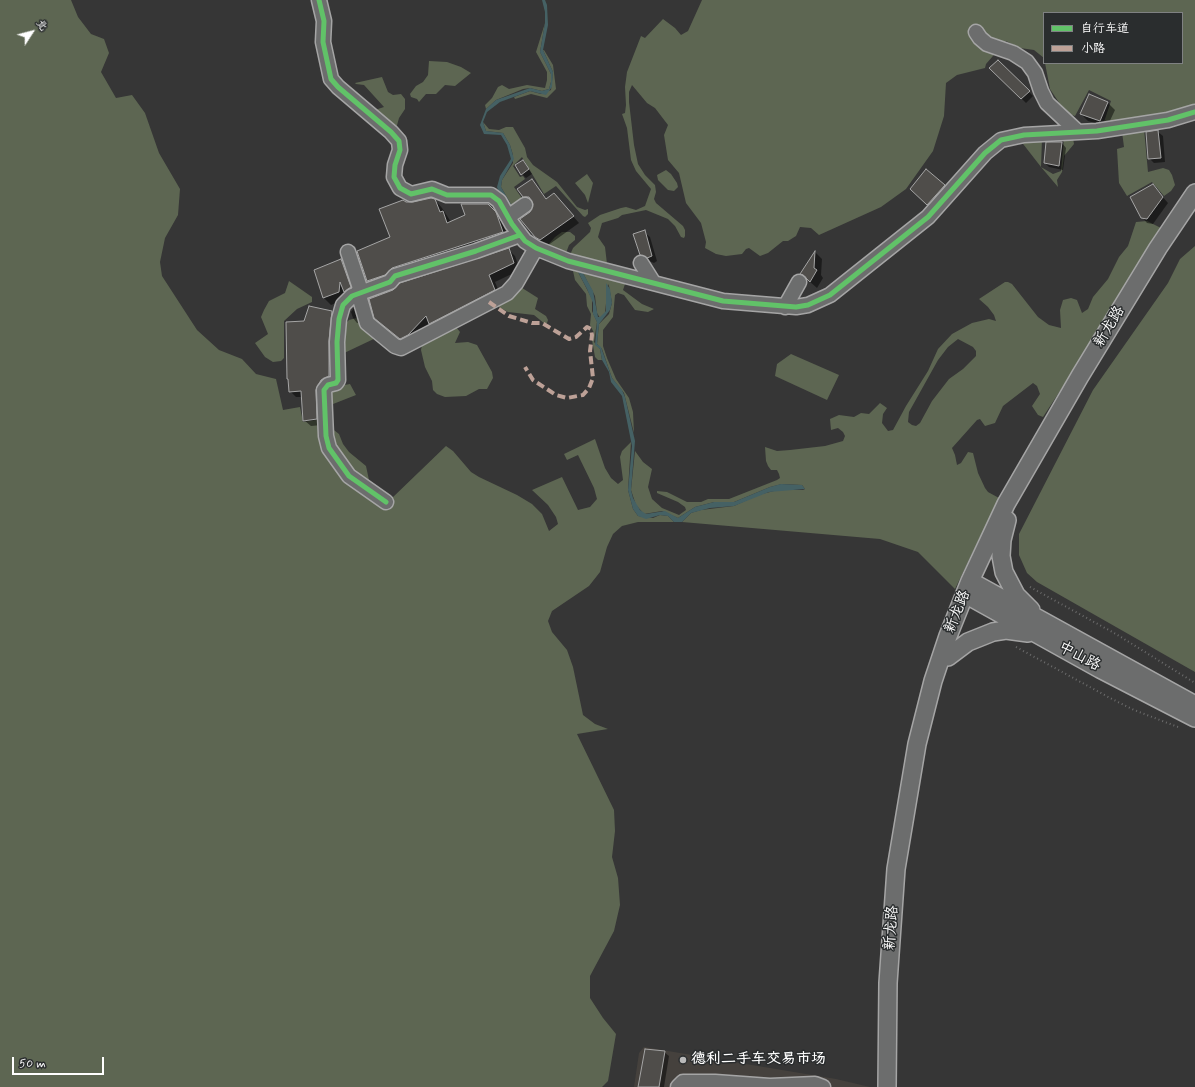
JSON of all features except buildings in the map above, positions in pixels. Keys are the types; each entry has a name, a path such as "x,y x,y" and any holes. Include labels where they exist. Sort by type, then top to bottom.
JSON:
{"main road":[{"name":"新龙路","path":"891,1087 894,983 900,871 912,790 939,681 971,589 1006,504 1041,442 1154,255 1195,193"},
{"name":"新龙路","path":"887,1087 888,983 896,869 907,796 917,744 948,636 1011,507 1084,379 1195,204"},
{"path":"1011,507 1002,540 1001,556 1004,572 1016,595 1043,629"},
{"name":"中山路","path":"971,589 1043,629 1195,705"},
{"name":"中山路","path":"1043,629 1188,724"},
{"path":"948,657 968,642 993,632 1043,629"}],"street":[{"path":"320,0 324,21 323,42 331,79 338,87 399,140 400,150 395,165 394,177 400,188 411,194 432,190 447,194 491,195 499,201 520,235 536,248 568,261 653,282 678,291 723,302 785,308 808,305 830,295 928,217 985,153 996,143 1011,136 1097,131 1168,120 1195,112"},
{"path":"976,32 987,44 1013,53 1027,62 1035,73 1047,103 1078,132"},
{"path":"508,217 525,205"},
{"path":"386,502 349,476 329,448 326,436 324,390 328,385 336,383 338,380 336,348 341,311 348,299 390,282 395,276 476,251 520,235"},
{"path":"348,252 360,288 359,294 367,323 395,346 401,348 507,293 516,283 536,248"},
{"path":"641,263 653,282"},
{"path":"785,308 799,282"},
{"path":"678,1087 683,1082 715,1085 770,1086 815,1084 823,1087"}],"path":[{"path":"1028,586 1116,634 1195,683"},
{"path":"1012,646 1123,705 1188,724"}],"shaded area":[{"name":"德利二手车交易市场","path":"644,1047 836,1079 870,1087 634,1087 639,1053"}],"green space":[{"path":"0,0 71,0 78,17 91,34 104,39 109,53 101,72 116,98 132,95 145,113 159,153 180,189 178,215 165,238 160,262 162,276 197,330 219,350 242,359 256,374 276,379 283,410 300,407 303,422 322,419 326,448 392,505 391,499 446,446 453,451 471,472 532,504 542,514 549,531 558,524 556,517 548,505 532,490 562,477 578,510 590,507 597,499 594,488 578,455 567,460 564,454 595,439 605,468 611,478 618,484 623,480 620,457 622,451 631,442 628,490 633,509 638,516 653,518 660,515 668,516 674,522 638,522 622,526 613,534 607,547 600,572 589,586 552,611 548,621 552,632 567,650 573,667 583,715 595,724 608,729 577,734 614,810 615,831 612,857 618,878 620,905 614,931 590,976 590,998 616,1034 608,1081 602,1087 0,1087"},
{"path":"702,0 1195,0 1195,106 1174,114 1103,125 1111,101 1089,90 1075,116 1066,113 1050,89 1045,64 1183,64 1183,12 1043,12 1043,57 1034,50 1020,48 1006,41 986,64 985,68 957,75 946,83 944,116 933,151 906,189 881,207 819,235 811,228 800,227 796,236 788,241 783,241 768,253 760,256 749,248 742,254 726,256 716,254 705,248 706,242 701,223 686,203 679,173 668,160 664,135 668,125 655,108 647,103 632,85 629,92 629,102 634,145 638,164 645,175 655,185 656,192 654,199 656,203 683,226 685,236 684,238 681,237 675,226 668,219 646,210 622,215 618,218 602,223 598,237 605,247 607,264 570,255 573,248 590,232 591,228 588,223 600,215 626,207 636,210 645,206 651,189 636,171 631,160 627,128 622,114 625,113 626,105 625,87 627,72 641,36 645,38 663,19 675,28 681,35 688,31"},
{"path":"545,23 540,52 551,74 549,89 542,91 530,88 523,89 496,100 486,109 485,105 492,98 498,87 502,85 509,89 527,85 545,88 547,72 536,52"},
{"path":"543,50 553,65 556,89 547,98 531,94 515,99 514,97 530,91 541,94 551,90 553,72"},
{"path":"429,61 447,62 461,67 471,73 455,86 445,85 436,94 426,94 419,102 417,99 411,97 410,94 428,75"},
{"path":"382,77 388,92 393,95 401,94 405,99 405,109 399,118 396,129 372,111 384,107 364,85 355,83"},
{"path":"483,122 489,129 499,130 506,127 513,127 525,148 527,157 533,165 557,182 577,207 585,210 588,209 588,214 585,217 583,216 556,186 544,194 522,157 513,166 520,177 523,176 525,179 514,187 524,201 512,206 501,187 502,180 513,163 513,155 510,145 503,133 486,131"},
{"path":"1144,129 1148,172 1163,168 1169,170 1175,185 1171,191 1164,196 1152,182 1127,196 1119,183 1117,149 1124,147 1122,132"},
{"path":"1064,138 1073,138 1074,144 1064,156 1062,172 1057,180 1058,187 1041,167 1053,174 1061,171"},
{"path":"1042,139 1041,167 1020,140"},
{"path":"666,170 671,174 677,183 678,187 674,191 668,190 658,180 657,175"},
{"path":"587,174 593,183 588,203 585,195 575,183"},
{"path":"1147,221 1165,230 1043,417 1038,415 1032,406 1040,394 1037,386 1033,383 1003,406 995,423 985,426 980,419 977,420 952,448 957,465 961,463 968,452 973,453 978,473 985,488 988,492 999,498 955,589 918,552 880,539 682,522 691,513 701,510 734,506 758,495 778,490 803,490 805,489 802,485 782,484 770,487 734,502 714,502 695,507 678,518 662,511 644,514 636,505 631,490 635,451 643,462 652,469 648,487 652,499 662,508 679,515 686,510 685,507 678,502 657,493 657,491 667,492 687,502 701,502 708,499 729,499 777,480 780,478 779,474 777,470 771,470 768,466 765,447 777,451 790,450 825,446 843,441 845,436 843,432 838,428 831,430 830,419 839,415 854,417 861,413 869,414 880,403 887,408 883,414 882,423 888,431 893,430 928,371 938,349 952,334 972,323 989,319 996,321 994,315 988,307 979,299 1005,282 1008,282 1012,284 1038,317 1049,325 1061,328 1060,310 1063,300 1071,298 1077,300 1082,313 1088,309 1093,297 1108,279 1119,257 1128,246 1136,222","holes":["958,339 973,347 976,351 976,356 963,369 949,379 932,401 920,423 916,426 908,422 909,412 938,360 948,347"]},
{"path":"562,232 570,232 575,236 575,240 569,245 566,253 546,247 555,237"},
{"path":"1195,246 1195,672 1037,582 1027,573 1019,555 1019,534 1093,390 1168,283 1180,259"},
{"path":"573,271 578,272 592,299 592,311 597,322 594,342 600,349 602,360 598,360 595,357 592,340 594,333 590,325 591,314 587,306 586,294 575,280"},
{"path":"583,273 632,284 625,284 623,290 642,304 654,309 648,312 635,310 624,295 618,293 615,295 613,317 603,330 603,346 607,358 616,379 629,398 633,412 634,433 624,393 612,378 602,349 597,344 599,324 609,314 612,303 609,286 608,284 605,313 600,318 597,313 595,296"},
{"path":"289,281 312,297 312,302 297,309 284,321 284,358 281,361 273,362 265,357 255,343 268,334 261,317 264,310 269,301 285,293"},
{"path":"519,286 538,298 535,309 546,316 548,320 547,323 545,324 534,315 508,312 497,306"},
{"path":"364,316 380,336 340,355 345,324 349,320"},
{"path":"456,327 460,332 455,343 468,342 477,345 492,372 493,378 487,389 479,389 466,396 445,397 437,394 433,390 432,381 425,367 421,350 422,345"},
{"path":"791,354 839,375 827,400 775,376 777,364"},
{"path":"350,384 356,395 328,406 329,392 339,386"},
{"path":"330,427 339,434 343,444 349,452 366,466 369,480 376,491 339,458"}],"water":[{"path":"542,0 545,0 547,5 548,25 543,50 553,72 552,87 546,95 530,91 500,102 487,112 483,122 486,131 503,133 510,145 514,159 502,180 501,187 512,206 512,211 499,193 497,187 500,176 511,159 507,145 501,135 484,134 480,125 486,109 496,100 530,88 542,91 549,89 551,74 540,52 545,23 545,12"},
{"path":"578,272 583,273 593,291 598,317 606,311 606,283 610,289 612,303 610,310 599,324 597,344 601,347 612,378 622,390 625,397 635,441 631,490 633,498 640,510 646,514 665,511 678,518 695,507 714,502 734,502 781,484 802,485 805,489 769,492 734,506 710,508 691,513 682,522 674,522 668,516 660,515 646,519 638,516 633,509 628,490 632,446 622,396 611,382 609,372 602,360 600,349 595,345 597,322 593,314 593,303"}],"marked path":[{"path":"489,302 509,316 532,323 542,323 569,339 576,337 587,327 591,329 592,335 590,351 593,378 589,388 583,395 567,398 556,395 533,380 525,367"}],"cycle path":[{"path":"319,0 324,21 323,42 331,79 338,87 391,132 399,141 400,150 395,165 394,177 400,188 411,194 432,189 447,195 491,195 499,201 512,224 525,241 536,248 568,261 723,301 796,307 808,305 830,295 928,217 985,153 1001,140 1024,135 1097,131 1168,120 1195,112"},
{"path":"386,502 349,476 329,448 326,436 324,390 328,385 336,383 338,380 337,342 339,319 343,305 352,296 390,282 395,276 476,251 520,235"}],"place":[{"name":"德利二手车交易市场","path":"683,1060"}]}
